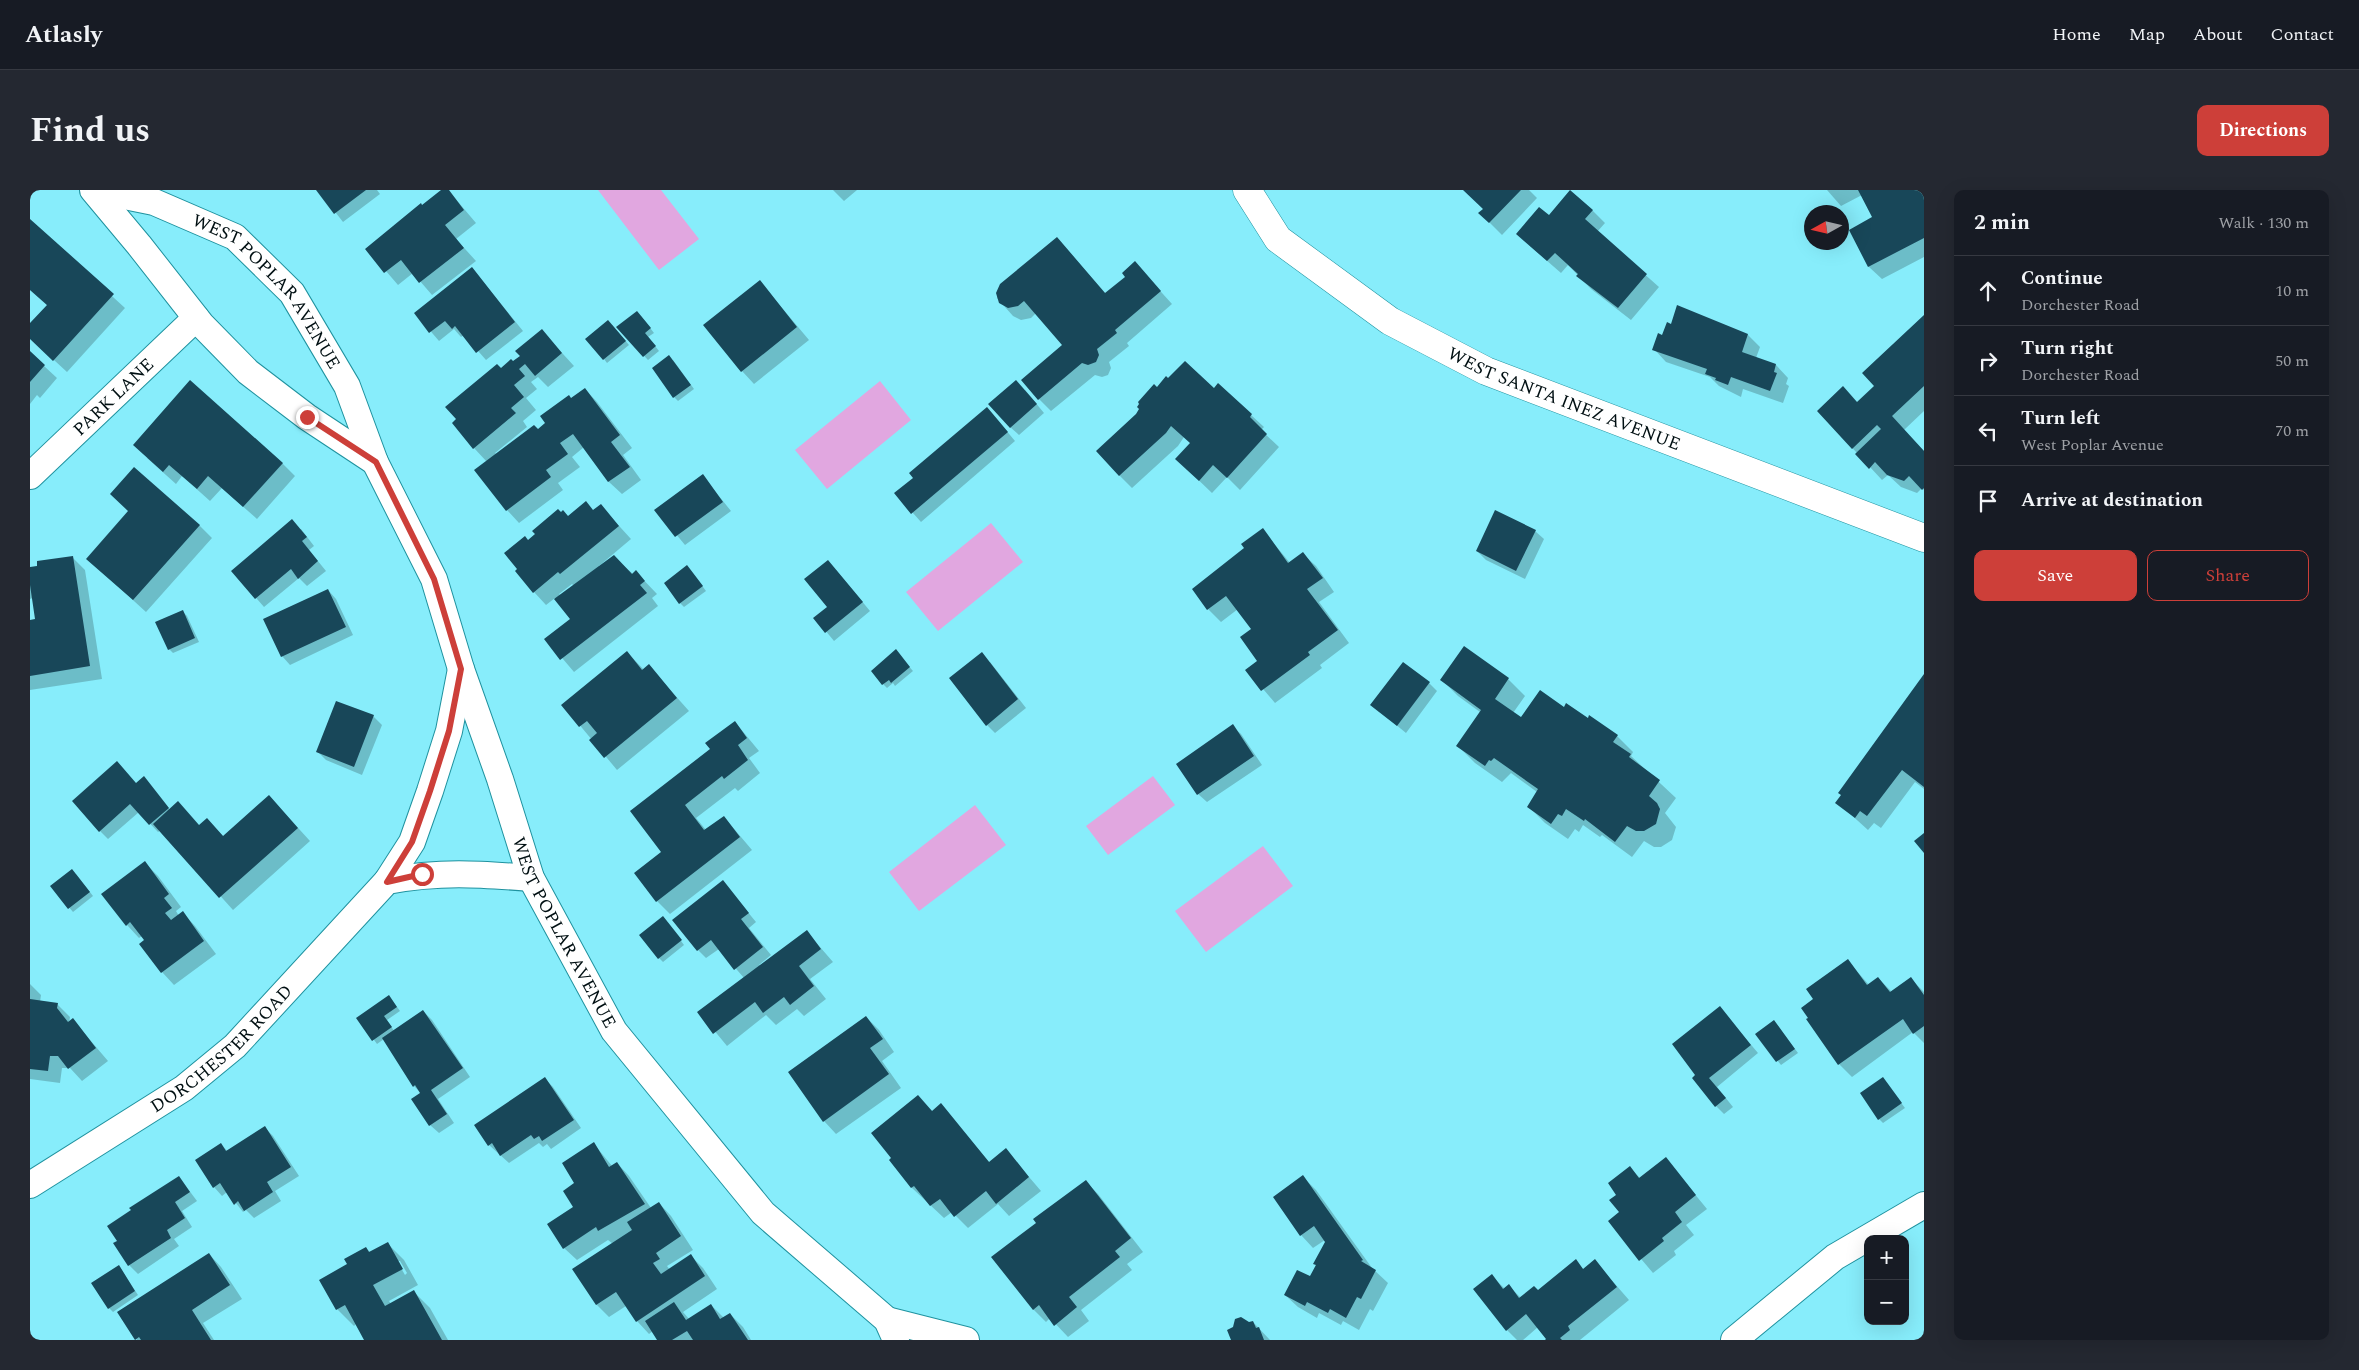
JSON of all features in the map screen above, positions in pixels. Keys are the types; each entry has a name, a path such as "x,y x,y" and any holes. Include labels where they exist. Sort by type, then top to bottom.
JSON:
{"street":[{"name":"WEST POPLAR AVENUE","path":"94,190 196,318 248,372 307,417 376,462"},
{"name":"WEST POPLAR AVENUE","path":"94,190 154,202 236,236 292,293 347,386 376,462 434,579 461,669 500,778 531,878 614,1032 764,1213 891,1330 966,1340"},
{"name":"WEST SANTA INEZ AVENUE","path":"1247,190 1278,238 1390,321 1478,367 1924,538"},
{"name":"PARK LANE","path":"30,476 196,318"},
{"name":"DORCHESTER ROAD","path":"30,1185 184,1088 228,1052 387,882 412,842 430,791 449,731 461,669"},
{"path":"387,882 422,874 459,873 531,878"},
{"path":"1736,1340 1836,1257 1924,1205"}],"shaded area":[{"path":"598,190 661,190 699,239 659,270"},
{"path":"880,381 911,420 827,489 795,450"},
{"path":"991,523 1023,562 938,631 906,592"},
{"path":"1153,776 1175,805 1108,855 1086,826"},
{"path":"975,805 1006,845 919,911 889,872"},
{"path":"1263,846 1293,886 1206,952 1175,911"}],"building":[{"path":"316,190 366,190 334,214"},
{"path":"441,190 449,190 464,210 445,225 464,248 419,283 401,260 384,273 365,249 421,203 422,205"},
{"path":"1463,190 1521,190 1489,223 1478,213 1483,209"},
{"path":"1570,190 1593,210 1585,219 1647,274 1618,308 1576,276 1578,274 1555,253 1547,261 1516,234 1539,207 1549,215"},
{"path":"1858,190 1924,190 1924,238 1868,267 1849,230 1872,217"},
{"path":"30,219 114,294 53,361 30,339 30,323 47,305 30,290"},
{"path":"1057,237 1105,293 1125,277 1122,273 1135,261 1161,291 1115,330 1117,333 1097,349 1099,355 1096,362 1088,365 1082,363 1038,400 1021,380 1062,345 1024,301 1018,306 1008,308 999,303 996,293 1000,284"},
{"path":"472,267 515,322 476,353 455,326 452,329 445,321 429,333 414,313"},
{"path":"760,280 797,327 741,372 703,325"},
{"path":"1677,305 1748,334 1742,352 1776,364 1774,372 1777,373 1770,391 1731,377 1728,385 1705,374 1707,369 1652,350 1658,333 1662,335 1667,322 1671,324"},
{"path":"637,311 651,328 645,333 656,346 643,357 616,327"},
{"path":"1924,315 1924,386 1892,416 1924,451 1924,488 1922,490 1909,476 1904,481 1887,475 1875,462 1869,469 1855,454 1881,429 1877,425 1852,449 1817,411 1843,386 1857,402 1874,386 1862,373"},
{"path":"608,320 626,341 603,360 585,339"},
{"path":"542,329 562,353 535,376 525,364 519,369 525,376 514,385 524,397 511,408 516,413 473,449 452,423 456,419 445,407 497,364 501,368 511,359 513,361 520,356 515,351"},
{"path":"30,351 45,365 30,382"},
{"path":"669,355 691,385 673,398 652,368"},
{"path":"1185,361 1214,388 1218,383 1252,414 1250,417 1267,434 1227,478 1213,465 1199,481 1175,459 1190,443 1171,426 1166,433 1119,476 1096,451 1136,414 1139,409 1137,407 1138,402 1154,384 1157,387 1166,376 1168,378"},
{"path":"190,380 283,463 243,507 208,476 197,489 169,465 163,472 133,445"},
{"path":"1016,380 1037,404 1010,428 988,404"},
{"path":"585,388 620,435 611,442 630,467 608,482 573,434 560,443 568,454 546,470 551,477 506,511 474,470 534,425 538,429 545,423 540,416 569,395 571,398"},
{"path":"987,407 1008,432 911,514 894,493 913,478 909,473"},
{"path":"134,467 200,525 133,600 86,559 128,511 110,494"},
{"path":"703,474 723,502 675,537 654,510"},
{"path":"586,501 593,510 601,504 619,526 560,574 558,572 533,593 515,571 517,569 504,553 525,536 528,540 535,534 532,531 558,509 561,512 563,510 568,516"},
{"path":"1495,510 1536,530 1516,571 1476,551"},
{"path":"292,519 307,537 302,541 318,561 298,579 291,569 255,599 231,571"},
{"path":"1263,528 1288,563 1303,552 1323,578 1307,589 1338,630 1308,652 1310,655 1261,691 1245,670 1257,661 1240,637 1251,629 1226,596 1207,610 1192,589 1244,548 1241,544"},
{"path":"614,555 632,574 636,570 645,581 640,585 647,593 560,660 544,639 570,619 554,599"},
{"path":"73,556 90,666 30,676 30,620 35,619 30,585 30,567 37,566 37,561"},
{"path":"828,560 863,602 825,633 813,618 827,607 804,579"},
{"path":"687,565 703,586 679,604 664,583"},
{"path":"328,589 346,627 281,657 263,619"},
{"path":"183,610 195,638 168,650 155,622"},
{"path":"1464,646 1509,678 1495,699 1521,717 1540,690 1564,707 1566,703 1588,718 1589,715 1618,735 1613,742 1631,754 1629,757 1660,780 1649,796 1657,803 1660,809 1656,824 1644,831 1636,831 1627,826 1615,842 1585,819 1584,821 1566,809 1562,816 1558,814 1551,824 1527,807 1538,789 1494,758 1491,761 1489,760 1485,766 1456,746 1481,710 1440,680"},
{"path":"896,649 910,667 891,683 889,680 882,685 871,671"},
{"path":"627,651 642,670 649,664 677,698 604,758 589,740 597,733 587,721 579,727 561,705"},
{"path":"982,652 1018,699 986,726 949,678"},
{"path":"1403,662 1430,682 1397,726 1370,705"},
{"path":"1924,674 1924,787 1902,770 1867,816 1860,811 1855,818 1835,803 1841,795 1838,793"},
{"path":"336,701 374,715 354,767 316,752"},
{"path":"735,721 747,738 738,745 748,760 724,779 722,776 685,805 704,830 724,816 740,837 656,902 634,873 661,852 630,811 710,749 705,743"},
{"path":"1233,724 1254,756 1197,795 1176,764"},
{"path":"117,761 136,783 144,776 169,808 149,825 130,804 99,832 72,801"},
{"path":"269,795 298,828 219,898 153,824 178,801 199,825 207,818 223,836"},
{"path":"1924,833 1924,853 1914,841"},
{"path":"145,861 169,894 164,898 172,908 165,913 171,920 183,911 204,941 161,973 139,944 144,940 130,922 126,926 101,894"},
{"path":"72,869 90,892 68,909 50,886"},
{"path":"723,880 749,913 741,919 763,947 734,970 711,940 697,951 672,920"},
{"path":"663,916 682,940 658,959 639,935"},
{"path":"807,930 821,949 799,966 814,986 790,1005 784,997 763,1013 755,1002 713,1034 697,1012"},
{"path":"1848,959 1867,985 1878,977 1890,992 1911,977 1924,995 1924,1026 1913,1034 1903,1019 1838,1065 1806,1019 1808,1018 1801,1008 1813,999 1806,989"},
{"path":"389,995 397,1007 384,1016 392,1027 372,1041 356,1018"},
{"path":"30,999 58,1003 57,1008 68,1022 73,1018 96,1048 68,1069 58,1056 50,1056 48,1071 30,1069"},
{"path":"1720,1006 1751,1045 1709,1078 1726,1098 1715,1107 1692,1078 1695,1075 1672,1044"},
{"path":"423,1010 463,1068 431,1090 447,1114 429,1126 411,1099 420,1093 415,1085 413,1087 382,1038"},
{"path":"866,1016 883,1039 870,1048 889,1074 823,1122 788,1072"},
{"path":"1774,1020 1795,1049 1776,1062 1755,1034"},
{"path":"545,1077 574,1120 542,1141 539,1136 534,1139 531,1135 500,1156 492,1143 488,1146 474,1125"},
{"path":"1883,1077 1902,1103 1878,1120 1860,1093"},
{"path":"918,1095 932,1111 941,1103 989,1162 1006,1148 1029,1177 996,1204 986,1191 954,1217 940,1199 930,1206 914,1186 911,1188 871,1133"},
{"path":"265,1126 291,1167 267,1182 273,1192 244,1211 238,1201 234,1205 220,1183 213,1188 195,1160 221,1143 226,1151"},
{"path":"594,1142 609,1167 617,1162 645,1204 598,1231 596,1227 563,1249 547,1224 573,1207 563,1191 574,1183 562,1163"},
{"path":"1666,1157 1696,1195 1675,1212 1682,1222 1662,1238 1664,1241 1639,1261 1608,1221 1619,1212 1609,1200 1616,1195 1608,1183 1630,1166 1639,1178"},
{"path":"1303,1175 1363,1260 1361,1261 1376,1270 1361,1299 1357,1297 1346,1318 1330,1309 1328,1313 1307,1302 1305,1306 1284,1295 1297,1270 1310,1276 1316,1265 1313,1264 1325,1242 1314,1226 1300,1236 1273,1197"},
{"path":"179,1176 190,1192 175,1202 185,1218 167,1230 171,1238 128,1266 113,1243 117,1241 107,1226 131,1210 129,1208"},
{"path":"1086,1180 1131,1238 1115,1251 1120,1257 1069,1297 1077,1307 1054,1326 1039,1305 1033,1310 991,1257 1036,1223 1033,1219"},
{"path":"659,1202 681,1236 656,1253 660,1259 653,1263 661,1274 691,1254 705,1276 636,1322 616,1292 596,1305 572,1269 632,1230 627,1222"},
{"path":"388,1242 403,1269 373,1285 385,1306 414,1290 442,1340 364,1340 345,1305 336,1310 319,1280 347,1264 344,1259 366,1247 369,1252"},
{"path":"209,1253 230,1285 192,1310 211,1340 141,1340 139,1337 135,1340 117,1312"},
{"path":"1576,1259 1583,1269 1595,1259 1617,1287 1568,1326 1570,1330 1560,1338 1562,1340 1545,1340 1526,1314 1506,1331 1473,1289 1492,1274 1503,1289 1509,1284 1519,1298 1534,1286 1538,1290"},
{"path":"119,1265 135,1291 108,1309 91,1283"},
{"path":"674,1302 686,1320 711,1304 720,1319 730,1313 748,1340 693,1340 687,1331 672,1340 657,1340 645,1321"},
{"path":"1241,1317 1249,1322 1253,1321 1256,1328 1259,1327 1264,1340 1231,1340 1227,1330 1233,1327 1235,1319"}],"route":[{"path":"307,417 376,462 434,579 461,669 449,731 430,791 412,842 387,882 422,874"}]}
